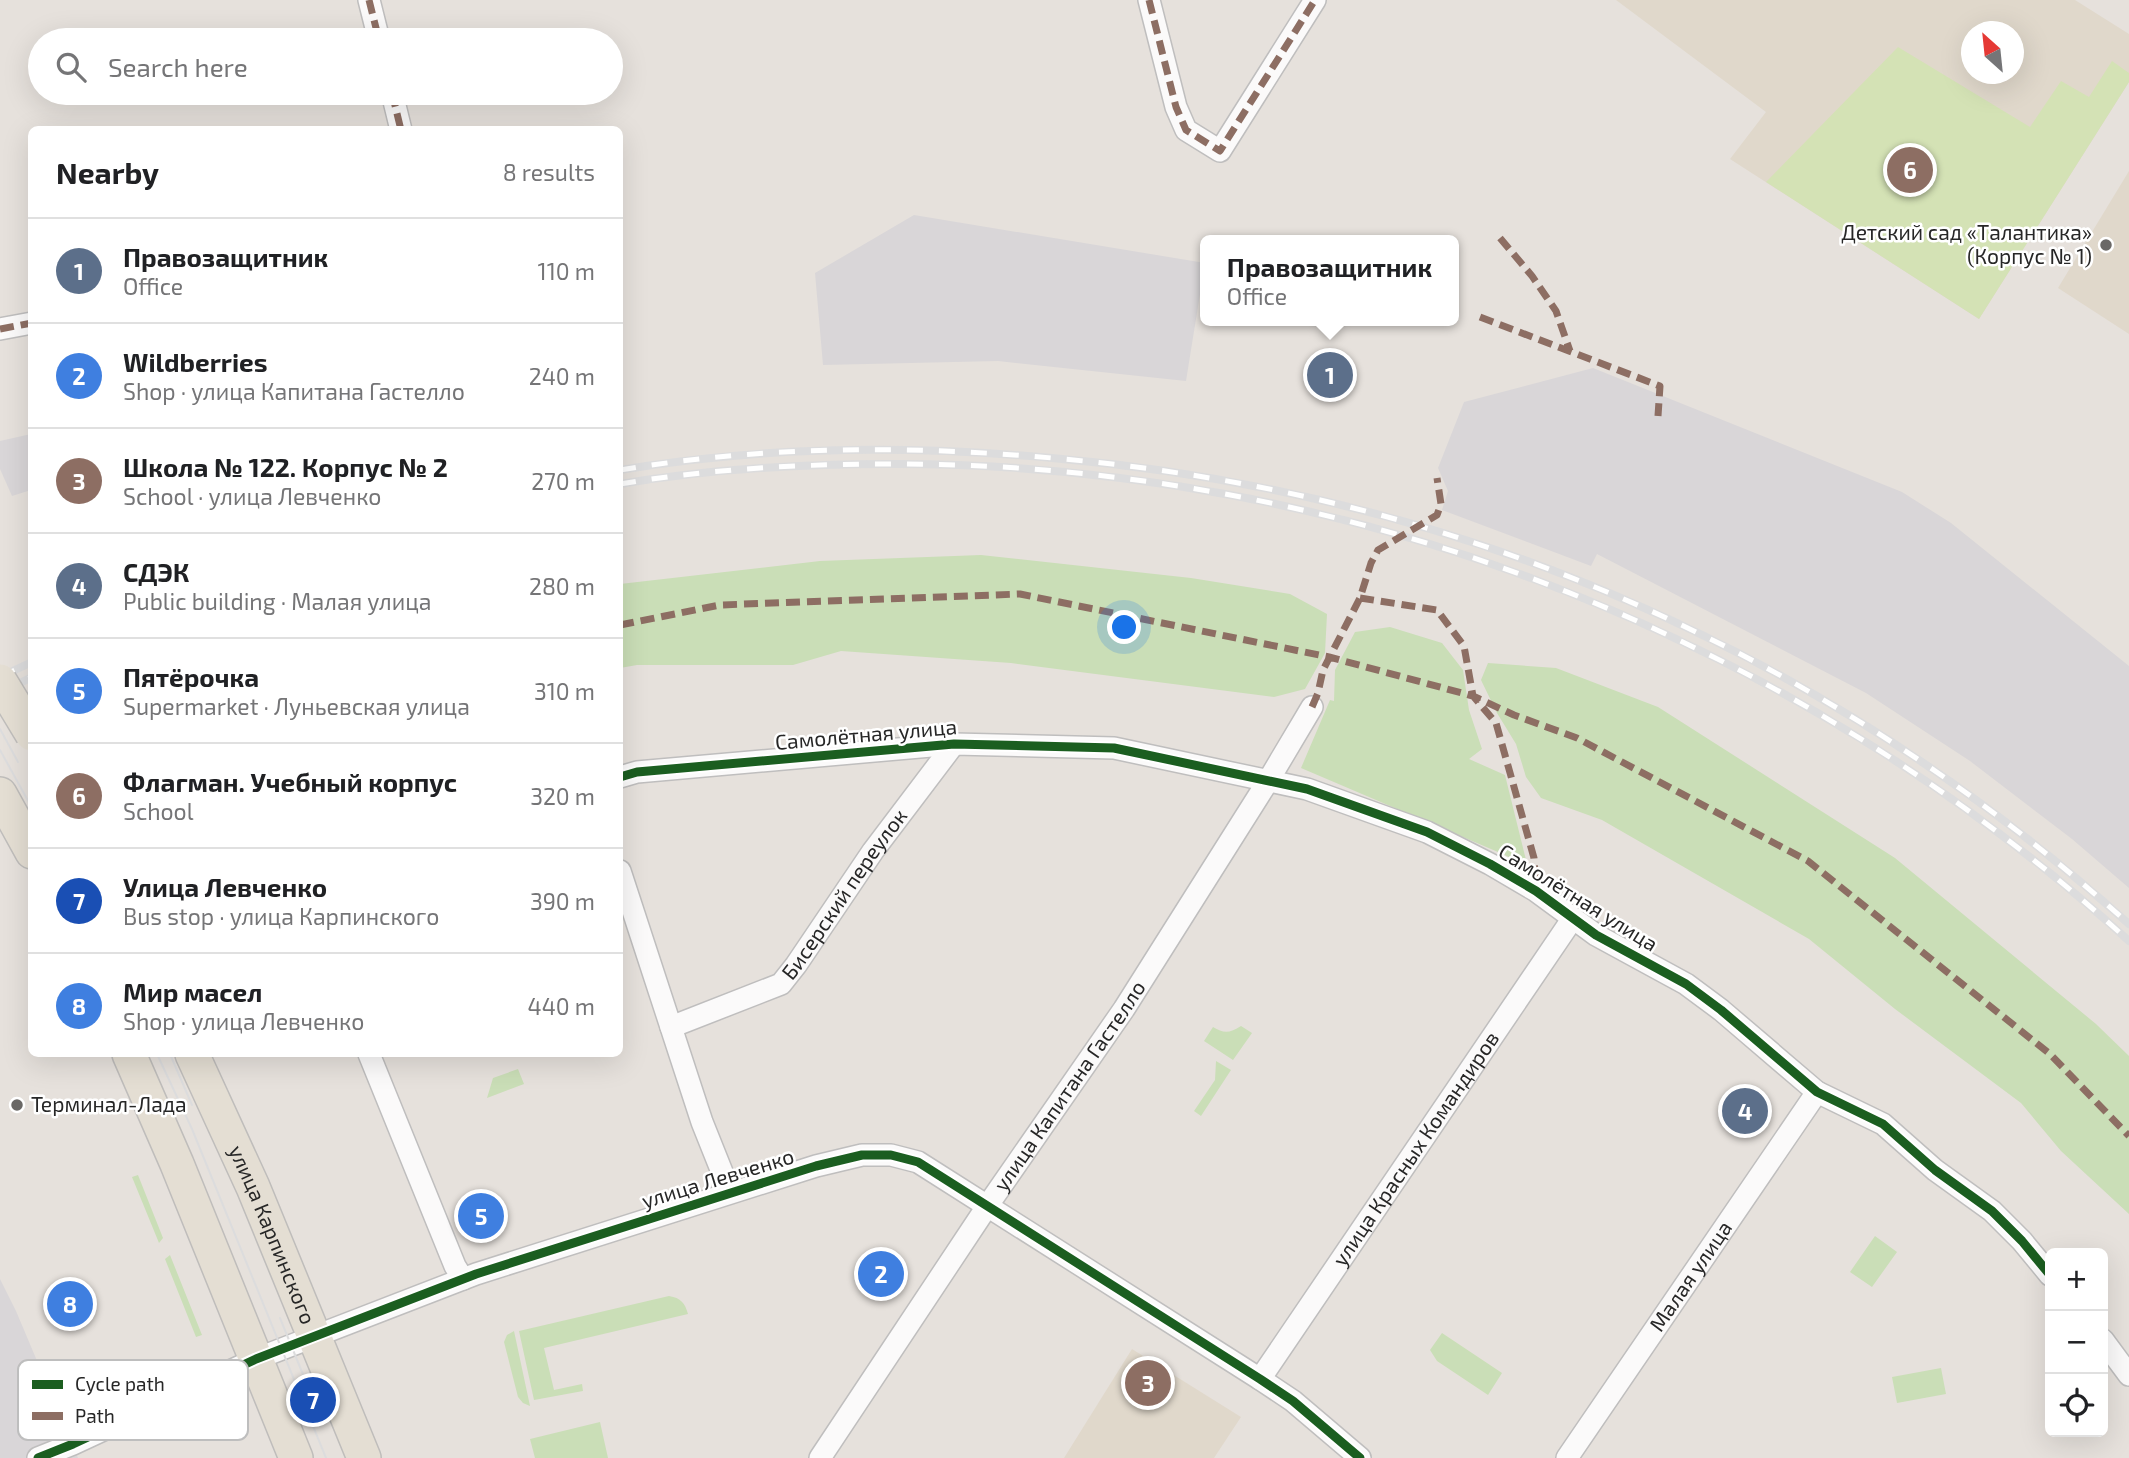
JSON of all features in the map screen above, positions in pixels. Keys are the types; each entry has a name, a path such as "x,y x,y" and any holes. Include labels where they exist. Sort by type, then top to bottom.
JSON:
{"main road":[{"path":"0,681 28,727"},
{"path":"0,794 28,845"},
{"path":"130,1057 177,1164 296,1458"},
{"name":"улица Карпинского","path":"193,1057 253,1187 364,1458"}],"street":[{"path":"369,0 376,28"},
{"path":"1149,0 1175,107 1186,131 1220,151 1315,0"},
{"path":"395,105 400,126"},
{"path":"0,329 28,324"},
{"name":"улица Капитана Гастелло","path":"820,1458 988,1205 1124,1009 1312,707"},
{"name":"Самолётная улица","path":"623,776 637,772 954,744 1114,748 1307,789 1427,832 1490,864 1535,891 1595,934 1686,984 1721,1010 1816,1092 1883,1124 1935,1170 1992,1211 2045,1269"},
{"name":"Бисерский переулок","path":"671,1027 780,984 796,965 873,851 954,744"},
{"path":"623,880 702,1122 730,1192"},
{"name":"улица Красных Командиров","path":"1260,1379 1573,918"},
{"path":"370,1057 455,1266 463,1279"},
{"name":"Малая улица","path":"1567,1458 1816,1092"},
{"name":"улица Левченко","path":"248,1363 463,1279 730,1192 862,1155 891,1155 918,1162 1260,1379 1293,1401 1360,1458"},
{"path":"2108,1347 2129,1375"},
{"name":"улица Левченко","path":"38,1458 82,1440"}],"shaded area":[{"path":"1616,0 2075,0 2129,34 2129,82 1979,319 1730,159 1766,112"},
{"name":"Детский сад «Талантика» (Корпус № 1)","path":"2129,171 2129,334 2058,288"},
{"path":"914,215 1200,262 1200,294 1186,381 998,361 823,365 815,273"},
{"path":"1593,368 1902,492 1951,523 2129,666 2129,888 2072,839 1970,761 1866,693 1597,554 1591,566 1442,510 1448,491 1438,468 1464,402"},
{"path":"28,435 28,491 12,496 0,469 0,441"},
{"path":"0,1279 37,1360 18,1360 18,1440 70,1440 78,1458 0,1458"},
{"path":"1132,1349 1241,1417 1214,1458 1064,1458"}],"green space":[{"path":"1898,47 2030,127 2061,81 2089,97 2112,61 2129,73 2129,82 1979,319 1766,182"},
{"path":"981,555 1191,578 1290,594 1327,614 1325,653 1305,689 1274,697 1011,663 841,651 793,665 637,665 623,667 623,584 820,561"},
{"path":"1390,627 1442,643 1463,670 1469,710 1482,749 1469,759 1505,775 1528,868 1505,855 1301,768 1330,700 1334,701 1335,670 1355,632"},
{"path":"1488,663 1556,668 1658,707 1895,858 2096,1024 2129,1056 2129,1214 2061,1151 2021,1103 1895,1009 1809,939 1602,820 1541,798 1526,777 1516,744 1481,680"},
{"path":"1241,1026 1252,1033 1233,1060 1204,1041 1213,1027 1227,1032"},
{"path":"1216,1061 1231,1070 1201,1116 1194,1111 1215,1080"},
{"path":"518,1069 524,1084 487,1098 493,1078"},
{"path":"138,1175 163,1238 159,1243 132,1177"},
{"path":"1875,1236 1897,1252 1872,1287 1850,1272"},
{"path":"170,1255 202,1335 196,1337 165,1259"},
{"path":"669,1296 682,1302 688,1314 544,1348 554,1390 582,1384 583,1391 534,1400 519,1331"},
{"path":"514,1331 530,1406 518,1397 504,1342 507,1335"},
{"path":"1442,1333 1502,1373 1488,1395 1437,1361 1430,1350"},
{"path":"1941,1368 1946,1394 1897,1403 1892,1377"},
{"path":"600,1422 608,1458 535,1458 530,1439"}],"tram line":[{"path":"0,729 18,762"},
{"path":"0,750 28,801"},
{"path":"158,1057 192,1129 326,1458"},
{"path":"171,1057 192,1105"},
{"path":"280,1318 304,1377"}],"railway":[{"path":"623,470 727,456 835,450 943,451 1052,458 1203,477 1350,507 1492,549 1629,601 1762,665 1889,741 2012,827 2129,924"},
{"path":"623,484 720,471 822,465 889,464 1059,471 1228,495 1393,533 1554,587 1709,655 1857,737 1998,832 2129,941"},
{"path":"0,677 28,664"},
{"path":"0,693 28,679"}],"marked path":[{"path":"369,0 376,28"},
{"path":"1149,0 1176,107 1186,130 1220,151 1315,0"},
{"path":"395,105 400,126"},
{"path":"1500,238 1532,276 1556,311 1570,351"},
{"path":"1480,317 1660,386 1658,416"},
{"path":"0,329 28,324"},
{"path":"1312,707 1323,670 1360,598 1378,550 1437,515 1441,504 1437,478"},
{"path":"623,624 720,605 1020,594 1329,657 1473,696 1514,715 1577,738 1808,861 2050,1054 2129,1136"},
{"path":"1360,598 1437,610 1464,646 1473,696 1496,723 1534,858 1536,891"}],"cycle path":[{"path":"623,776 637,772 954,744 1114,748 1307,789 1427,832 1490,864 1536,891 1596,935 1686,984 1721,1010 1817,1092 1883,1124 1935,1170 1992,1211 2045,1269"},
{"path":"248,1363 476,1274 816,1166 862,1155 891,1155 918,1162 1260,1379 1293,1401 1360,1458"},
{"path":"38,1458 82,1440"}],"place":[{"name":"Флагман. Учебный корпус","path":"1910,170"},
{"name":"Детский сад «Талантика» (Корпус № 1)","path":"2106,245"},
{"name":"Правозащитник","path":"1330,375"},
{"name":"Терминал-Лада","path":"17,1105"},
{"name":"СДЭК","path":"1745,1111"},
{"name":"Пятёрочка","path":"481,1216"},
{"name":"Wildberries","path":"881,1274"},
{"name":"Мир масел","path":"70,1304"},
{"name":"Школа № 122. Корпус № 2","path":"1148,1383"},
{"name":"Улица Левченко","path":"313,1400"}]}
